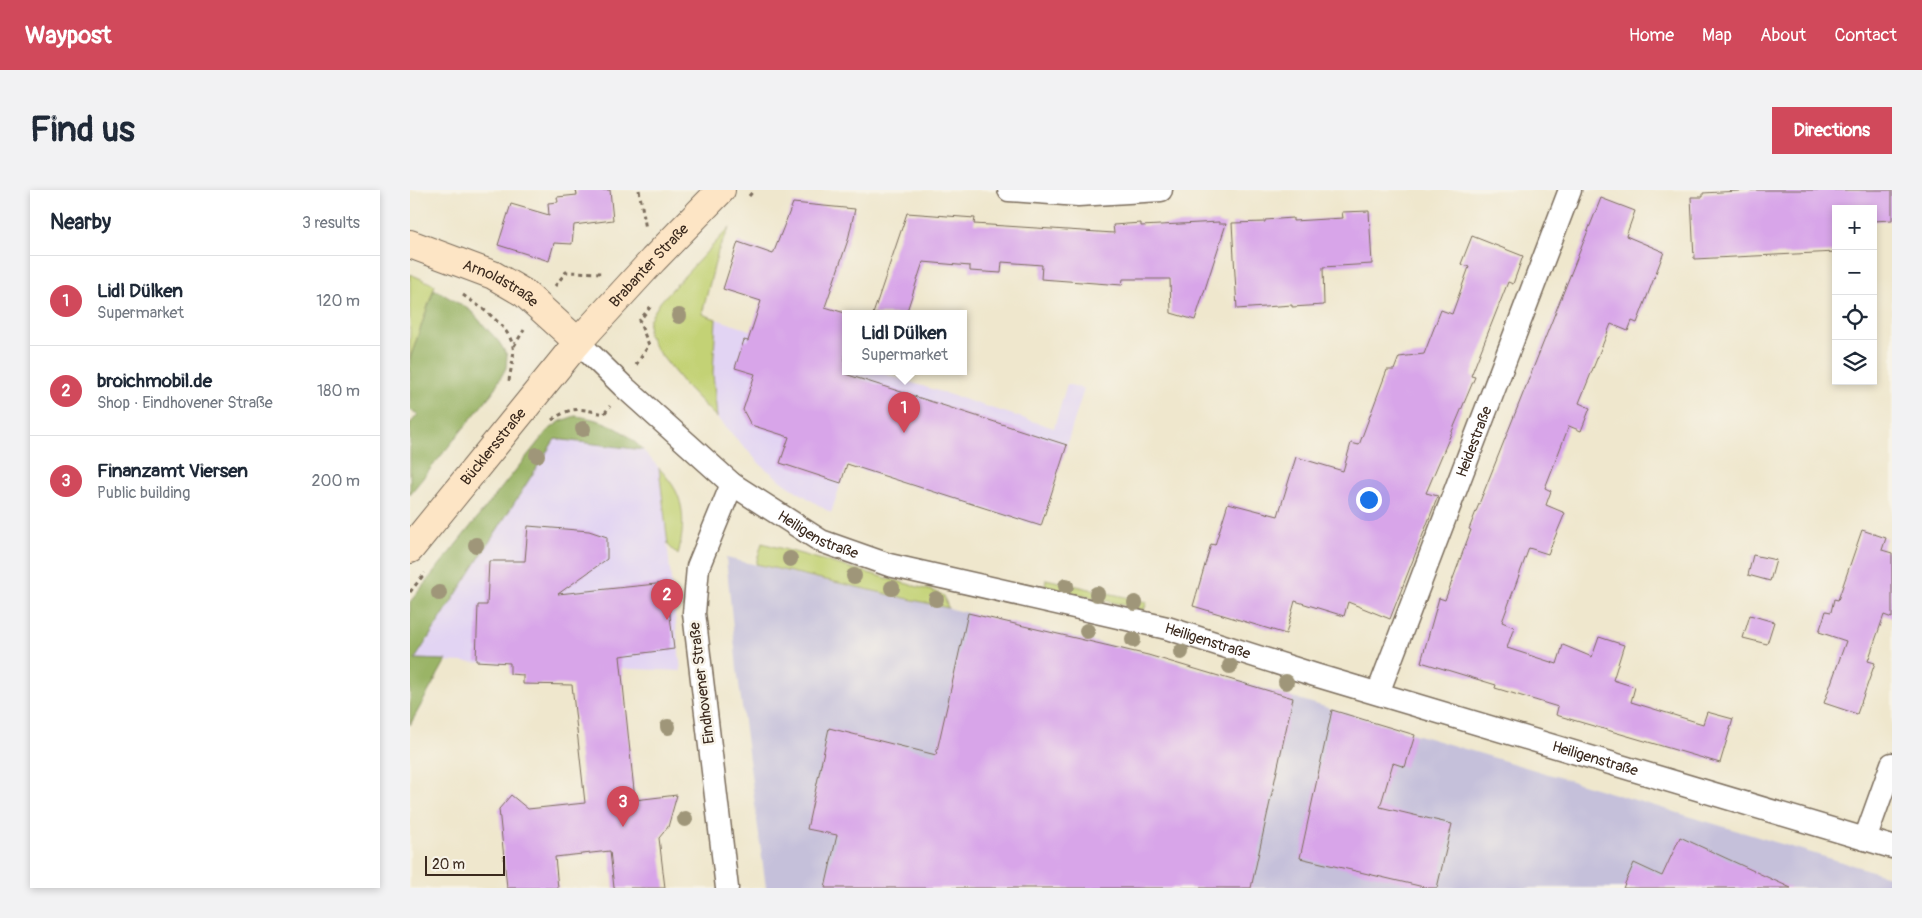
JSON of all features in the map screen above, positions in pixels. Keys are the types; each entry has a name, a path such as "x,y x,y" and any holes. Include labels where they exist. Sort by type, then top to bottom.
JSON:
{"main road":[{"name":"Brabanter Straße","path":"578,342 653,260 721,190"},
{"name":"Arnoldstraße","path":"410,244 493,275 524,293 578,342"},
{"name":"Bücklersstraße","path":"410,550 578,342"}],"street":[{"path":"1009,190 1078,195 1162,190"},
{"name":"Heidestraße","path":"1378,693 1570,190"},
{"name":"Heiligenstraße","path":"578,342 623,386 732,484 821,541 889,565 1168,628 1316,675 1892,847"},
{"name":"Eindhovener Straße","path":"727,888 694,613 698,567 732,484"},
{"path":"1865,838 1892,764"}],"path":[{"path":"748,197 754,190"},
{"path":"647,232 654,225"},
{"path":"509,382 513,346 539,306 566,272 608,273"},
{"path":"459,292 484,309 506,331 513,346"},
{"path":"558,416 577,408 604,414 649,344 639,322 653,303"}],"shaded area":[{"path":"716,319 842,360 842,375 887,375 1054,428 1067,384 1084,389 1041,527 847,465 831,513 787,485 762,466 717,418 713,373"},
{"path":"555,439 643,450 659,468 681,671 414,660"},
{"path":"726,558 1148,654 1892,877 1892,888 766,888 737,669"}],"green space":[{"path":"730,227 718,251 702,314 716,319 713,373 717,418 685,385 656,349 648,334 649,320 661,301"},
{"path":"410,274 435,285 410,359"},
{"path":"434,289 470,310 499,342 507,355 506,368 492,393 410,494 410,424 418,414 410,410 410,359"},
{"path":"575,416 613,426 628,436 643,450 555,439 415,659 446,660 410,725 410,602 547,431 561,421"},
{"path":"659,468 674,488 681,506 682,531 678,555 668,545"},
{"path":"762,543 936,592 944,596 948,608 756,564"},
{"path":"1046,579 1147,602 1144,610 1045,586"}],"building":[{"path":"576,190 610,190 613,220 574,225 572,244 554,243 549,261 498,245 511,204 549,215 548,203 558,202 557,197 577,195"},
{"path":"1756,190 1892,190 1892,220 1877,221 1877,205 1832,205 1832,252 1694,259 1691,197 1703,197 1703,193"},
{"path":"1601,198 1635,211 1626,236 1664,252 1637,323 1632,321 1628,331 1611,324 1579,403 1590,408 1581,431 1569,426 1545,488 1551,491 1546,505 1565,513 1548,554 1529,548 1502,622 1514,627 1507,648 1557,664 1563,645 1592,657 1599,637 1624,645 1613,680 1635,687 1631,702 1703,724 1707,712 1733,719 1720,763 1556,715 1558,707 1495,688 1496,685 1421,662 1439,598 1445,600 1471,530 1469,529"},
{"path":"793,203 855,209 848,240 825,307 842,312 842,375 848,375 1067,445 1041,526 847,464 841,483 780,463 789,437 751,425 743,410 755,374 735,368 744,340 748,341 761,301 723,289 738,242 773,254"},
{"path":"1369,211 1372,264 1323,267 1324,305 1237,309 1232,223 1265,222 1265,220 1293,218 1293,221 1343,218 1342,212"},
{"path":"907,213 975,218 974,224 1114,233 1113,225 1141,223 1141,226 1219,222 1219,224 1226,224 1195,320 1171,313 1170,279 1123,279 1122,285 1041,279 1042,265 1002,262 1001,273 970,271 970,266 923,262 907,310 874,310"},
{"path":"1472,236 1523,256 1513,284 1508,282 1471,376 1475,377 1426,493 1438,496 1390,619 1348,602 1344,616 1295,601 1286,634 1193,606 1211,544 1215,545 1228,503 1278,516 1296,457 1343,471 1351,443 1359,445 1387,370 1394,370 1399,357 1424,354 1441,310 1452,314 1469,267 1461,264"},
{"path":"528,526 589,531 607,537 607,559 558,594 666,583 674,649 620,656 635,800 677,795 668,827 659,838 665,888 614,888 610,851 555,857 558,888 507,888 499,809 511,795 528,809 585,803 572,685 523,684 523,675 510,674 510,663 476,661 478,605 487,605 489,561 525,561"},
{"path":"1862,530 1886,538 1882,550 1892,553 1892,618 1884,615 1868,661 1875,663 1857,714 1824,703 1846,641 1819,632 1826,611 1831,612 1834,599 1838,600"},
{"path":"1753,555 1776,560 1770,581 1748,575"},
{"path":"968,613 1148,655 1293,698 1251,888 825,888 837,835 807,829 829,728 936,755"},
{"path":"1750,615 1774,622 1767,644 1743,638"},
{"path":"1332,710 1415,735 1405,767 1393,763 1380,807 1452,824 1437,888 1428,888 1300,858"},
{"path":"1680,837 1791,888 1623,888 1634,863 1662,876"}],"place":[{"name":"Lidl Dülken","path":"904,433"},
{"name":"broichmobil.de","path":"667,620"},
{"name":"Finanzamt Viersen","path":"623,827"}]}
